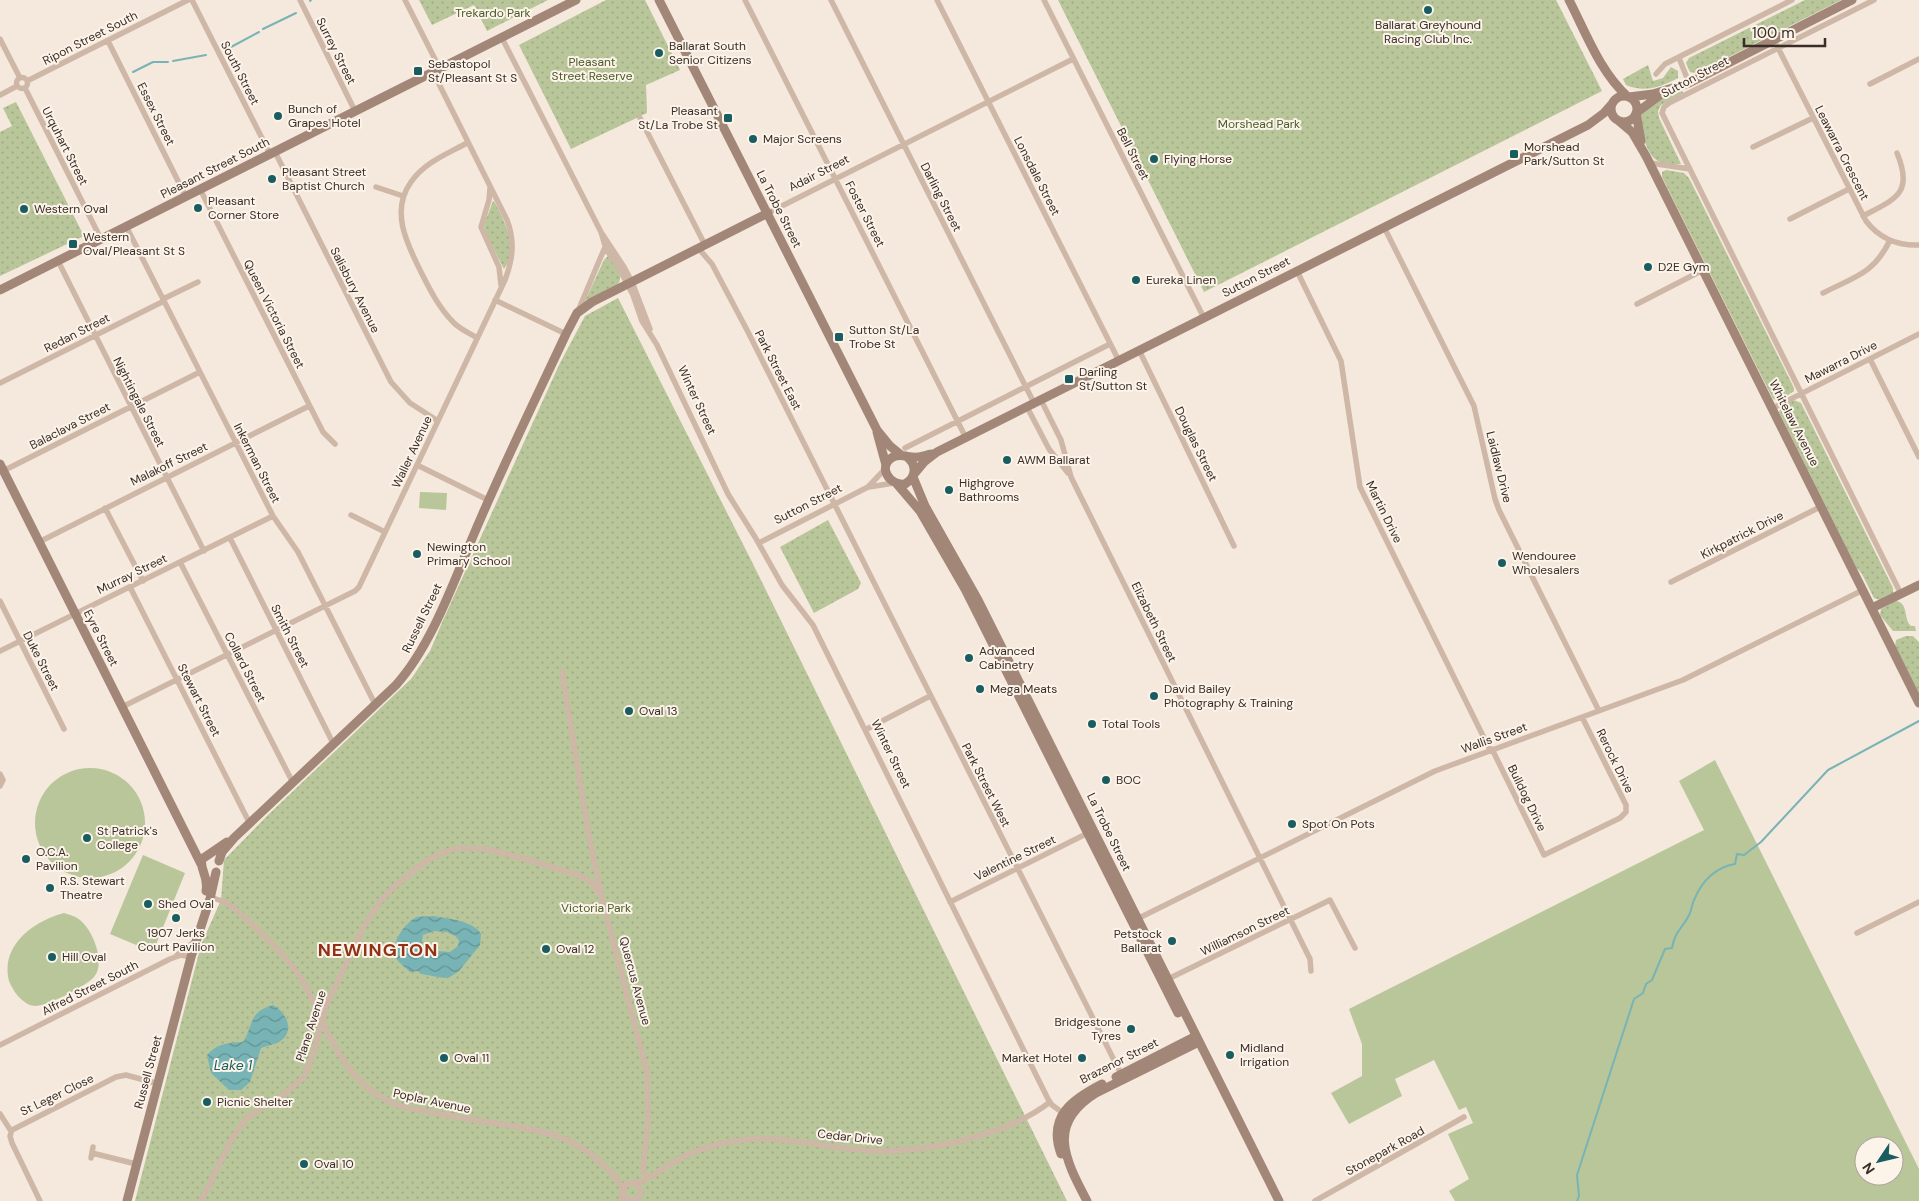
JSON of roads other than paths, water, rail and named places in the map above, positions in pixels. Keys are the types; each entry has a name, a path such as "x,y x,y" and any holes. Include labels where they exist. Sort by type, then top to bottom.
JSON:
{"main road":[{"name":"Pleasant Street South","path":"0,290 576,0"},
{"name":"La Trobe Street","path":"659,0 877,430 890,446 904,453"},
{"path":"1569,0 1605,71 1610,88 1611,112 1618,121 1629,121 1636,113 1635,104 1619,89 1605,71"},
{"name":"Sutton Street","path":"1628,97 1645,96 1689,82 1776,44 1852,0"},
{"name":"Sutton Street","path":"1636,113 1668,90"},
{"path":"1612,103 1618,97 1628,97"},
{"name":"Sutton Street","path":"904,453 920,457 937,452 966,438 1588,125 1604,113 1612,103"},
{"name":"Whitelaw Avenue","path":"1636,113 1639,133 1648,160"},
{"name":"Sutton Street","path":"1588,125 1618,121"},
{"name":"Whitelaw Avenue","path":"1618,121 1632,132 1648,160 1919,703"},
{"name":"Adair Street","path":"577,313 587,305 768,213"},
{"name":"Russell Street","path":"219,862 221,854 234,838 292,781 402,679 420,653 488,500 577,313"},
{"name":"La Trobe Street","path":"877,430 886,466"},
{"name":"Sutton Street","path":"913,475 924,462 937,452"},
{"path":"904,453 913,463 913,475 908,482 896,484 887,477 886,466 892,458 904,453"},
{"name":"Eyre Street","path":"2,468 202,867"},
{"name":"La Trobe Street","path":"913,475 925,506 978,600 1134,920 1279,1201"},
{"name":"La Trobe Street","path":"896,484 920,511 965,589 1091,832"},
{"path":"1872,608 1919,585"},
{"name":"Eyre Street","path":"179,822 194,844 208,854"},
{"name":"Russell Street","path":"208,854 234,838"},
{"path":"208,854 215,856 219,862 216,872 208,873 202,867 203,858 208,854"},
{"name":"Russell Street","path":"202,867 207,879 208,897"},
{"name":"Russell Street","path":"126,1201 159,1084 193,949 216,872"},
{"name":"La Trobe Street","path":"1195,1040 1272,1201"},
{"name":"Brazenor Street","path":"1067,1115 1074,1100 1082,1094 1122,1077 1195,1040"},
{"path":"1067,1115 1057,1132 1059,1145 1063,1158 1087,1201"}],"street":[{"name":"Ripon Street South","path":"27,81 188,0"},
{"name":"South Street","path":"192,0 272,153"},
{"name":"Surrey Street","path":"300,0 355,111"},
{"name":"Waller Avenue","path":"122,708 357,589 512,262 513,241 507,220 468,143 405,0"},
{"name":"Foster Street","path":"746,0 966,438"},
{"name":"Darling Street","path":"831,0 1034,403"},
{"name":"Lonsdale Street","path":"937,0 1118,361"},
{"name":"Bell Street","path":"1044,0 1204,318"},
{"name":"Sutton Street","path":"1656,74 1664,65 1792,0"},
{"name":"Sutton Street","path":"1663,109 1669,103 1776,44 1874,0"},
{"name":"Winter Street","path":"502,38 601,232 623,265 642,321 653,338 723,485 759,543 782,585 813,625 1050,1102 1067,1115"},
{"path":"0,39 20,78"},
{"name":"Essex Street","path":"108,41 186,197"},
{"name":"Leawarra Crescent","path":"1776,44 1863,216 1873,229 1890,240 1906,245 1919,245"},
{"name":"Sutton Street","path":"1679,58 1689,82"},
{"name":"Adair Street","path":"768,213 1073,59"},
{"path":"1870,84 1919,59"},
{"path":"17,86 20,89 25,88 28,84 25,78 20,78"},
{"path":"17,86 17,80 20,78"},
{"path":"0,94 17,86"},
{"name":"Urquhart Street","path":"25,88 101,239"},
{"name":"Whitelaw Avenue","path":"1663,109 1664,117 1901,594"},
{"name":"Park Street East","path":"640,118 702,247 714,267 834,505"},
{"path":"1753,148 1813,118"},
{"path":"468,143 435,160 420,171 410,183 403,196 401,217 406,242 431,293 456,325 477,338"},
{"name":"Salisbury Avenue","path":"272,153 391,382 410,402 438,421"},
{"path":"1863,216 1892,200 1900,192 1903,171 1897,153"},
{"path":"1648,160 1690,169"},
{"name":"Waller Avenue","path":"489,184 489,197 481,227 500,270 499,290"},
{"path":"376,187 403,196"},
{"name":"Queen Victoria Street","path":"200,189 310,406 326,436 335,444"},
{"path":"1790,219 1849,189"},
{"name":"Inkerman Street","path":"126,226 273,516 296,548 375,704"},
{"name":"Laidlaw Drive","path":"1384,226 1474,406 1494,497 1499,510 1599,711"},
{"name":"Winter Street","path":"601,232 605,247 630,283"},
{"path":"1823,293 1872,268 1883,255 1890,240"},
{"name":"Russell Street","path":"577,313 605,247"},
{"name":"Nightingale Street","path":"58,261 204,551"},
{"path":"1637,304 1703,270"},
{"name":"Martin Drive","path":"1296,271 1342,361 1360,487 1491,749"},
{"name":"Redan Street","path":"0,383 198,282"},
{"path":"495,300 566,334"},
{"name":"Mawarra Drive","path":"1772,408 1919,334"},
{"path":"904,453 957,421 1110,344"},
{"name":"Douglas Street","path":"1139,350 1234,546"},
{"path":"1870,359 1919,457"},
{"name":"Balaclava Street","path":"2,468 200,372"},
{"name":"Elizabeth Street","path":"1034,403 1061,440 1071,477 1310,960 1311,971"},
{"name":"Elizabeth Street","path":"1034,403 1049,449 1071,477"},
{"name":"Malakoff Street","path":"39,542 310,406"},
{"path":"417,465 488,500"},
{"name":"Sutton Street","path":"759,543 868,487 881,475 886,466"},
{"name":"Sutton Street","path":"868,487 896,484"},
{"name":"Park Street West","path":"834,505 1122,1077"},
{"name":"Kirkpatrick Drive","path":"1671,582 1822,506"},
{"path":"105,508 143,580"},
{"path":"351,515 385,532"},
{"name":"Murray Street","path":"0,651 273,516"},
{"name":"Smith Street","path":"230,538 333,744"},
{"name":"Collard Street","path":"180,562 292,781"},
{"name":"Stewart Street","path":"130,587 250,822"},
{"name":"Wallis Street","path":"1134,920 1435,770 1683,680 1863,590"},
{"name":"Duke Street","path":"0,601 64,729"},
{"name":"Quercus Avenue","path":"562,672 589,836 602,899 647,1072 648,1121 643,1169 647,1179"},
{"path":"865,730 930,696"},
{"name":"Rerock Drive","path":"1544,855 1620,818 1626,812 1626,804 1582,717"},
{"name":"Bulldog Drive","path":"1491,749 1544,855"},
{"path":"0,774 3,780 0,786"},
{"name":"Valentine Street","path":"950,902 1091,832"},
{"name":"Plane Avenue","path":"201,1201 231,1140 245,1120 284,1094 304,1077 314,1052 321,1019 364,926 381,900 411,872 426,861 457,848 486,850 529,860 581,876 592,883 602,899"},
{"name":"Poplar Avenue","path":"208,897 232,906 282,954 304,984 334,1045 349,1069 368,1088 385,1101 408,1108 553,1134 566,1138 584,1148 614,1176 623,1191"},
{"name":"Williamson Street","path":"1165,981 1330,900 1355,948"},
{"path":"1857,933 1919,902"},
{"path":"173,958 193,949"},
{"name":"Alfred Street South","path":"0,1045 193,949"},
{"name":"St Leger Close","path":"40,1201 12,1143 11,1131 116,1077 126,1075 159,1084"},
{"name":"Cedar Drive","path":"640,1188 647,1179 675,1161 721,1144 756,1138 789,1139 843,1148 878,1151 896,1150 973,1137 1020,1121 1050,1102"},
{"path":"0,1114 11,1131"},
{"name":"Stonepark Road","path":"1315,1201 1464,1117"},
{"path":"92,1153 136,1164"},
{"name":"Poplar Avenue","path":"614,1176 633,1182"},
{"name":"Cedar Drive","path":"633,1182 647,1179"},
{"path":"621,1201 623,1191 627,1184 633,1182 640,1188 639,1199 630,1201 625,1197 623,1191"}],"water":[{"path":"433,916 466,923 477,929 481,934 480,945 459,971 450,977 444,978 421,974 418,971 410,972 396,958 395,947 397,940 407,924 417,917","holes":["434,931 447,932 457,937 459,941 458,946 450,952 423,950 421,946 423,935"]},
{"name":"Lake 1","path":"273,1005 286,1018 288,1029 286,1034 277,1043 261,1048 250,1082 241,1090 229,1090 211,1073 207,1055 219,1046 243,1042 255,1015 259,1011"}],"waterway":[{"path":"263,29 296,13"},
{"path":"231,47 259,32"},
{"path":"173,61 206,55"},
{"path":"133,72 153,62 168,62"},
{"path":"1577,1201 1579,1196 1577,1175 1634,999 1643,993 1646,984 1652,980 1665,949 1672,948 1675,937 1688,918 1694,900 1702,886 1710,876 1722,868 1735,864 1737,854 1744,855 1761,842 1828,770 1919,721"}],"place":[{"name":"Ballarat Greyhound Racing Club Inc.","path":"1428,10"},
{"name":"Ballarat South Senior Citizens","path":"659,53"},
{"name":"Sebastopol St/Pleasant St S","path":"418,71"},
{"name":"Bunch of Grapes Hotel","path":"278,116"},
{"name":"Pleasant St/La Trobe St","path":"728,118"},
{"name":"Major Screens","path":"753,139"},
{"name":"Morshead Park/Sutton St","path":"1514,154"},
{"name":"Flying Horse","path":"1154,159"},
{"name":"Pleasant Street Baptist Church","path":"272,179"},
{"name":"Pleasant Corner Store","path":"198,208"},
{"name":"Western Oval","path":"24,209"},
{"name":"Western Oval/Pleasant St S","path":"73,244"},
{"name":"D2E Gym","path":"1648,267"},
{"name":"Eureka Linen","path":"1136,280"},
{"name":"Sutton St/La Trobe St","path":"839,337"},
{"name":"Darling St/Sutton St","path":"1069,379"},
{"name":"AWM Ballarat","path":"1007,460"},
{"name":"Highgrove Bathrooms","path":"949,490"},
{"name":"Newington Primary School","path":"417,554"},
{"name":"Wendouree Wholesalers","path":"1502,563"},
{"name":"Advanced Cabinetry","path":"969,658"},
{"name":"Mega Meats","path":"980,689"},
{"name":"David Bailey Photography & Training","path":"1154,696"},
{"name":"Oval 13","path":"629,711"},
{"name":"Total Tools","path":"1092,724"},
{"name":"BOC","path":"1106,780"},
{"name":"Spot On Pots","path":"1292,824"},
{"name":"St Patrick's College","path":"87,838"},
{"name":"O.C.A. Pavilion","path":"26,859"},
{"name":"R.S. Stewart Theatre","path":"50,888"},
{"name":"Shed Oval","path":"148,904"},
{"name":"1907 Jerks Court Pavilion","path":"176,918"},
{"name":"Petstock Ballarat","path":"1172,941"},
{"name":"Oval 12","path":"546,949"},
{"name":"Hill Oval","path":"52,957"},
{"name":"Bridgestone Tyres","path":"1131,1029"},
{"name":"Midland Irrigation","path":"1230,1055"},
{"name":"Oval 11","path":"444,1058"},
{"name":"Market Hotel","path":"1082,1058"},
{"name":"Picnic Shelter","path":"207,1102"},
{"name":"Oval 10","path":"304,1164"}],"district":[{"name":"NEWINGTON","path":"378,950"}],"park label":[{"name":"Trekardo Park","path":"493,13"},
{"name":"Pleasant Street Reserve","path":"592,69"},
{"name":"Morshead Park","path":"1259,124"},
{"name":"Victoria Park","path":"596,908"}]}
